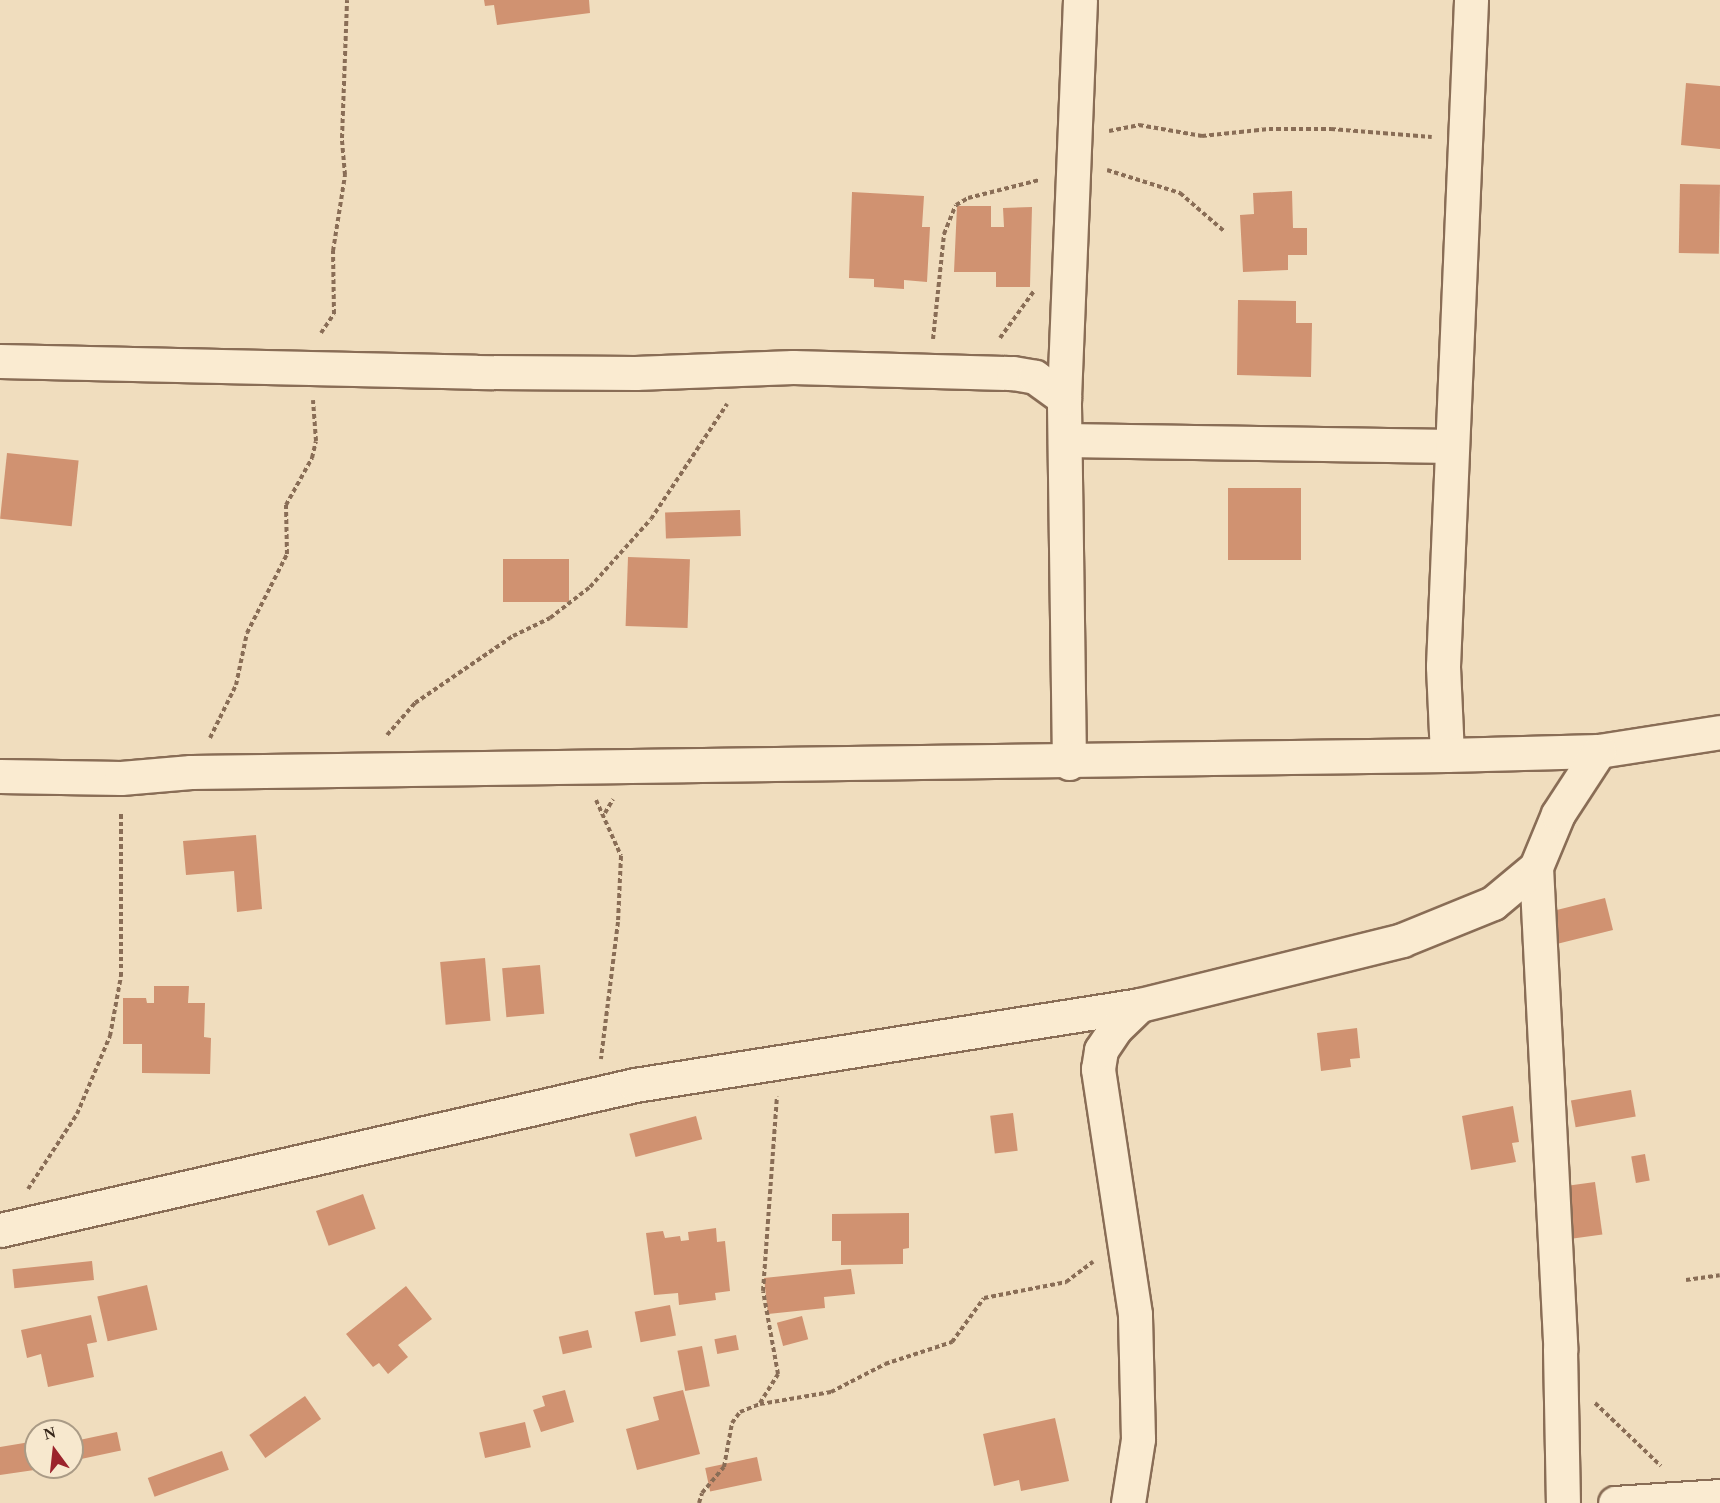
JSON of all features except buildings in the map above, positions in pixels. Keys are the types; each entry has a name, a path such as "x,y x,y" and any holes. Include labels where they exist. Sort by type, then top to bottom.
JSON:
{"street":[{"path":"1069,763 1064,398 1080,0"},
{"path":"1447,755 1443,666 1470,0"},
{"path":"0,362 635,373 793,367 972,371 1035,376 1064,398"},
{"path":"1065,440 1452,446"},
{"path":"0,776 120,778 190,772 1069,763 1447,755 1599,751 1720,732"},
{"path":"1563,1503 1560,1349 1536,867 1558,814 1599,751"},
{"path":"1,1230 597,1094 1140,1005 1402,940 1493,903 1536,867"},
{"path":"1128,1503 1138,1439 1134,1314 1098,1070 1101,1050 1115,1029 1140,1005"},
{"path":"1614,1503 1712,1498"}],"path":[{"path":"190,772 236,685 247,633 287,554 286,505 312,458 316,441 312,405 318,382 314,343 334,314 333,251 345,175 342,138 347,0"},
{"path":"930,370 944,234 956,205 968,198 1072,160 1140,125 1202,136 1269,129 1331,129 1463,140"},
{"path":"1072,160 1170,188 1224,231"},
{"path":"972,371 1069,249"},
{"path":"355,772 415,703 513,636 550,618 590,587 651,519 729,401"},
{"path":"568,768 605,813 621,856 618,922 597,1094"},
{"path":"1,1230 77,1114 110,1036 121,976 120,778"},
{"path":"760,1404 778,1374 763,1291 780,1063"},
{"path":"699,1503 702,1493 724,1467 734,1418 760,1404 831,1392 885,1364 952,1342 984,1298 1066,1282 1089,1267 1120,1230"},
{"path":"1686,1280 1720,1275"},
{"path":"1592,1400 1712,1498"}]}
